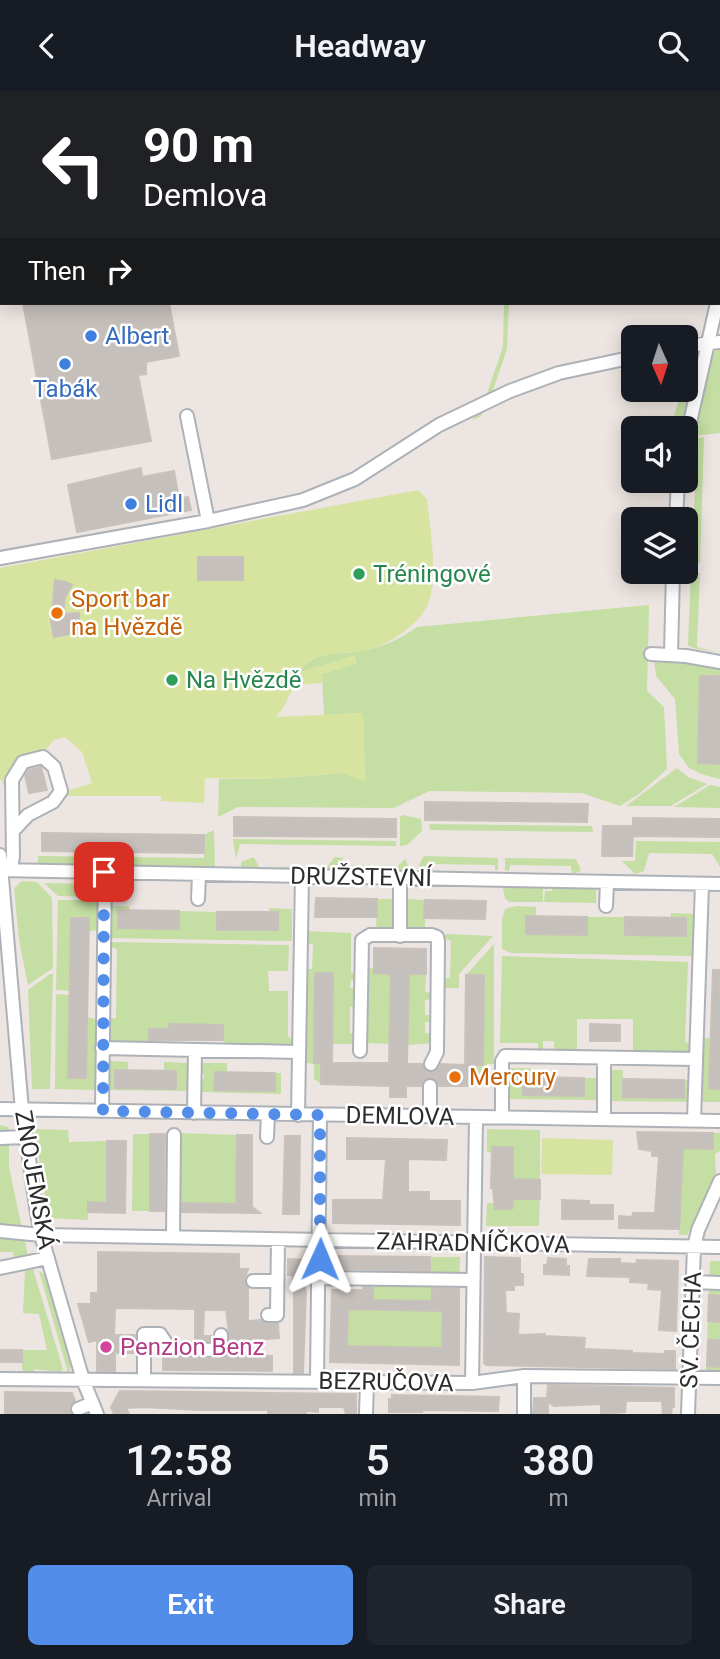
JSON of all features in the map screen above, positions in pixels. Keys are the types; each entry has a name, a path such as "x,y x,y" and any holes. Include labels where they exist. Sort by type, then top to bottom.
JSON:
{"street":[{"path":"693,416 714,342 717,305"},
{"path":"0,558 208,521 303,500 355,479 439,425 510,391 559,373 621,360"},
{"path":"187,416 208,521"},
{"path":"671,654 673,584"},
{"path":"651,654 671,654 720,662"},
{"path":"1,870 12,863 12,781 23,762 43,757 54,767 61,791 53,802 28,815 13,831"},
{"name":"ZNOJEMSKÁ","path":"0,855 22,1110 41,1235 83,1380 95,1408"},
{"name":"DRUŽSTEVNÍ","path":"1,870 720,884"},
{"path":"103,1111 104,872"},
{"path":"198,899 199,874"},
{"path":"298,1115 302,876"},
{"path":"401,878 401,936"},
{"path":"606,905 607,882"},
{"path":"694,1120 702,884"},
{"path":"360,1051 362,940 370,935 432,936 437,937 438,941 437,1052 431,1064"},
{"path":"102,1048 298,1052"},
{"path":"194,1113 195,1050"},
{"path":"502,1117 502,1061 505,1056 696,1059"},
{"path":"604,1058 604,1119"},
{"path":"430,1086 430,1116"},
{"name":"DEMLOVA","path":"0,1109 720,1121"},
{"path":"267,1136 268,1114"},
{"path":"317,1380 320,1115"},
{"path":"472,1383 472,1242 476,1117"},
{"path":"173,1237 174,1135"},
{"path":"0,1138 25,1137"},
{"name":"SV. ČECHA","path":"688,1414 694,1247 698,1230 720,1181"},
{"name":"ZAHRADNÍČKOVA","path":"0,1231 41,1235 720,1247"},
{"path":"268,1315 276,1315 278,1240"},
{"path":"0,1268 48,1258"},
{"path":"319,1278 472,1280"},
{"path":"253,1281 277,1281"},
{"path":"693,1282 720,1283"},
{"path":"144,1380 144,1333 160,1334 170,1349 221,1350 221,1335"},
{"path":"524,1376 524,1414"},
{"name":"BEZRUČOVA","path":"0,1379 472,1383 524,1376 720,1378"},
{"path":"366,1414 367,1381"},
{"path":"78,1409 95,1408"}],"green space":[{"path":"504,305 509,305 507,349 491,396 481,416 472,421 485,399 503,347"},
{"path":"720,347 720,433 698,435 698,416 712,354"},
{"path":"678,403 689,403 685,416 674,416"},
{"path":"704,437 700,563 698,507 694,507 695,493 698,493 698,438"},
{"name":"Na Hvězdě","path":"418,490 427,499 432,551 432,590 425,610 411,626 381,645 362,651 324,656 308,663 302,670 297,679 301,677 301,672 355,655 357,663 322,674 322,683 295,683 284,707 276,717 363,713 365,782 343,773 268,779 205,778 204,803 161,801 161,796 67,796 67,791 92,783 82,752 65,737 54,740 44,752 28,753 19,759 9,796 0,778 0,568"},
{"path":"700,573 697,647 720,653 688,645 691,584 698,584"},
{"path":"649,605 647,691 664,707 667,769 639,794 620,806 582,793 429,791 394,808 238,807 218,817 219,779 268,779 344,773 365,781 363,713 324,715 322,674 357,663 354,656 301,672 301,669 316,658 377,648 417,627"},
{"path":"654,659 720,668 720,676 700,676 720,764 720,779 689,768 679,754 675,699 656,676"},
{"path":"677,768 688,777 707,784 671,806 626,806"},
{"path":"710,785 720,787 720,808 674,807"},
{"path":"403,815 421,819 422,831 407,845 400,846 400,817"},
{"path":"429,824 592,826 593,832 430,830"},
{"path":"214,830 215,869 38,867 38,856 204,858 204,835"},
{"path":"233,839 396,841 396,846 240,844 236,859"},
{"path":"636,841 720,842 720,867 712,854 649,853 644,871 635,874 622,861 635,861"},
{"path":"424,856 498,858 498,870 495,870 495,865 434,864 433,872 421,872 419,865"},
{"path":"254,857 259,867 327,867 335,857 343,858 340,865 398,866 405,859 409,867 403,873 244,870 241,867 241,862"},
{"path":"505,858 576,859 581,871 572,874 571,866 510,865 509,871 505,870"},
{"path":"22,881 37,882 52,898 53,968 28,985 19,939 14,888"},
{"path":"44,883 92,884 91,897 58,896"},
{"path":"506,884 548,885 548,889 543,889 543,902 509,902 505,898 503,888"},
{"path":"552,885 600,887 602,890 596,890 596,903 544,902 545,891 552,891"},
{"path":"377,899 396,899 394,929 390,931 376,932"},
{"path":"404,899 425,900 425,933 407,929"},
{"path":"58,900 99,900 98,930 89,931 89,918 71,918 70,991 56,990"},
{"path":"108,906 129,906 129,910 118,910 118,928 178,929 179,911 217,912 217,930 277,930 278,913 269,912 269,908 292,909 292,941 107,938"},
{"path":"516,906 536,907 536,916 526,916 587,934 587,917 625,917 625,935 685,936 671,918 671,913 698,914 697,956 511,953 502,949 502,919 505,909"},
{"path":"305,931 351,933 351,973 359,973 359,980 351,980 350,988 359,989 358,1007 350,1007 350,1033 358,1033 357,1044 332,1044 333,973 315,973 314,1062 321,1063 321,1084 314,1079 314,1064 303,1062 305,969 312,969 313,944 305,944"},
{"path":"446,934 493,936 459,974 459,988 442,988 442,978 450,978 451,941 443,938"},
{"path":"107,942 289,945 288,971 268,971 269,991 288,991 288,1036 295,1042 290,1048 229,1047 223,1040 223,1025 169,1024 169,1029 149,1029 149,1043 163,1043 161,1046 107,1043 106,1019 116,1018 117,949 107,946"},
{"path":"494,944 494,1064 487,1064 486,1079 476,1086 476,1065 483,1064 484,975 466,975"},
{"path":"502,956 688,962 685,1042 694,1045 693,1049 686,1055 633,1055 633,1019 577,1019 577,1052 554,1052 554,1041 543,1041 543,1052 538,1052 538,1043 500,1043"},
{"path":"366,968 374,968 374,973 391,974 389,1044 365,1043"},
{"path":"53,974 50,1089 32,1089 28,990"},
{"path":"409,974 426,974 425,992 434,993 434,999 425,1000 425,1015 434,1015 434,1022 425,1022 425,1033 434,1034 433,1043 408,1045"},
{"path":"56,994 70,995 69,1078 86,1078 87,1017 99,1022 99,1090 55,1089"},
{"path":"702,1038 710,1038 709,1088 720,1089 720,1102 700,1102"},
{"path":"110,1061 128,1062 128,1070 115,1070 115,1088 175,1089 176,1071 164,1071 164,1062 189,1063 189,1091 107,1090"},
{"path":"203,1063 227,1063 227,1072 215,1072 214,1090 275,1091 275,1073 281,1073 281,1094 201,1092"},
{"path":"510,1068 530,1068 534,1077 524,1095 584,1096 584,1078 598,1078 598,1100 508,1099"},
{"path":"610,1070 623,1070 623,1097 684,1098 684,1080 692,1080 692,1102 610,1101"},
{"path":"0,1125 8,1127 9,1130 9,1167 28,1257 15,1261 13,1252 0,1252"},
{"path":"35,1129 68,1130 69,1142 107,1141 107,1203 89,1203 88,1220 49,1218"},
{"path":"487,1129 540,1130 540,1180 523,1179 522,1188 529,1189 529,1199 540,1199 539,1226 486,1226 487,1203 495,1203 496,1209 512,1209 514,1153 513,1147 492,1146 492,1153 487,1152"},
{"path":"177,1133 237,1135 235,1213 224,1213 224,1204 183,1203 183,1212 175,1212"},
{"path":"713,1133 720,1133 720,1151 715,1154 716,1176 687,1235 679,1235 683,1148 713,1149"},
{"path":"133,1134 150,1134 150,1211 132,1211"},
{"path":"542,1138 613,1140 612,1175 541,1174"},
{"path":"430,1257 460,1257 459,1284 432,1284 432,1301 373,1300 373,1284 332,1283 332,1271 429,1272"},
{"path":"710,1261 720,1261 720,1371 706,1371"},
{"path":"33,1269 63,1369 60,1372 34,1369 34,1372 25,1372 22,1369 22,1350 47,1350 39,1314 23,1313 25,1271"},
{"path":"39,1271 49,1283 71,1364 69,1376"},
{"path":"348,1309 443,1311 442,1348 347,1346"}],"building":[{"path":"23,305 169,305 179,356 146,362 146,374 138,375 151,441 52,459"},
{"name":"Lidl","path":"141,468 142,477 174,471 179,499 188,497 191,510 77,532 68,485"},
{"path":"198,557 243,557 243,580 198,580"},
{"path":"55,580 72,585 65,597 63,614 79,613 80,632 54,637 51,622"},
{"path":"700,676 720,676 720,764 698,763"},
{"path":"41,767 47,790 29,793 25,775 29,770"},
{"path":"425,802 588,804 587,822 425,820"},
{"path":"234,817 396,819 396,837 234,836"},
{"path":"633,818 720,819 720,837 633,836 632,856 602,856 603,826 633,826"},
{"path":"42,833 204,835 204,853 42,851"},
{"path":"316,898 377,899 377,917 315,917"},
{"path":"425,900 486,901 485,919 424,918"},
{"path":"118,910 179,911 179,929 118,928"},
{"path":"217,912 278,912 278,930 217,930"},
{"path":"526,916 587,917 587,935 526,934"},
{"path":"625,917 686,918 686,936 625,935"},
{"path":"71,918 89,918 86,1078 68,1078"},
{"path":"374,948 426,949 426,974 409,974 407,1064 422,1064 428,1072 435,1072 441,1064 465,1065 466,975 484,975 483,1065 476,1065 476,1086 439,1086 435,1079 429,1077 421,1086 406,1086 406,1097 390,1097 390,1086 321,1084 321,1063 314,1063 315,973 333,973 332,1063 389,1063 391,974 374,973"},
{"path":"713,970 720,970 720,1089 709,1088"},
{"path":"169,1024 223,1025 223,1040 149,1040 149,1029 169,1029"},
{"path":"590,1024 620,1025 620,1041 590,1041"},
{"path":"115,1070 176,1071 176,1089 115,1088"},
{"path":"215,1072 275,1073 275,1091 214,1090"},
{"path":"523,1077 584,1078 584,1096 523,1095"},
{"path":"623,1079 684,1080 684,1098 623,1097"},
{"path":"637,1132 713,1133 713,1149 683,1148 679,1229 619,1228 619,1216 655,1213 659,1156 652,1156 652,1151 639,1149"},
{"path":"150,1134 165,1134 164,1211 150,1211"},
{"path":"237,1135 252,1135 252,1207 260,1213 182,1212 182,1203 236,1204"},
{"path":"285,1136 300,1136 299,1214 283,1214"},
{"path":"347,1138 447,1140 446,1160 408,1159 408,1192 429,1192 429,1201 460,1201 460,1225 333,1223 333,1200 383,1200 386,1159 347,1159"},
{"path":"107,1141 126,1141 125,1213 88,1212 88,1202 107,1203"},
{"path":"492,1147 513,1147 513,1179 540,1180 540,1199 513,1199 512,1209 495,1209 491,1188"},
{"path":"562,1200 589,1201 589,1205 613,1205 613,1219 562,1219"},
{"path":"98,1252 239,1254 239,1269 248,1269 244,1280 248,1288 248,1321 278,1323 279,1338 230,1342 226,1310 204,1310 203,1336 212,1336 212,1341 195,1341 195,1309 115,1308 114,1335 135,1335 135,1353 115,1353 115,1371 97,1371 97,1340 89,1342 78,1304 91,1304 91,1293 98,1293"},
{"path":"334,1256 430,1257 430,1271 334,1269"},
{"path":"485,1257 520,1258 523,1285 514,1285 514,1290 505,1290 506,1313 519,1314 518,1335 545,1334 585,1338 584,1349 665,1354 665,1351 675,1351 675,1369 486,1365"},
{"path":"548,1258 566,1259 569,1275 544,1274 544,1265 547,1265"},
{"path":"288,1259 304,1260 303,1282 306,1292 303,1373 294,1373 293,1275 288,1275"},
{"path":"589,1259 620,1259 620,1263 636,1264 637,1260 678,1261 676,1331 659,1330 662,1290 648,1289 649,1283 630,1282 630,1277 587,1276"},
{"path":"363,1287 373,1287 373,1300 432,1301 432,1288 459,1289 459,1365 330,1362 332,1290 363,1290","holes":["348,1309 443,1311 442,1348 347,1346"]},
{"path":"709,1295 720,1296 720,1322 708,1321"},
{"path":"708,1340 720,1340 720,1367 707,1366"},
{"path":"0,1350 22,1350 22,1362 0,1362"},
{"path":"163,1354 170,1358 221,1359 228,1355 272,1356 272,1371 163,1370"},
{"path":"548,1385 674,1388 674,1407 671,1414 663,1414 662,1401 626,1401 625,1412 601,1414 601,1404 554,1406 548,1402 548,1414 533,1414 534,1398 547,1398"},
{"path":"120,1391 356,1394 356,1414 346,1414 344,1407 318,1407 318,1412 306,1411 306,1414 268,1414 268,1410 144,1407 126,1408 129,1414 114,1414 111,1407"},
{"path":"5,1392 72,1393 75,1401 69,1407 71,1414 5,1414"},
{"path":"392,1395 499,1397 498,1411 389,1412 389,1399 392,1399"}],"tunnel":[{"path":"430,1086 431,1064"}],"place":[{"name":"Albert","path":"91,336"},
{"name":"Tabák","path":"65,364"},
{"name":"Lidl","path":"131,504"},
{"name":"Tréningové","path":"359,574"},
{"name":"Sport bar na Hvězdě","path":"57,613"},
{"name":"Na Hvězdě","path":"172,680"},
{"name":"Mercury","path":"455,1077"},
{"name":"Penzion Benz","path":"106,1347"}],"route":[{"path":"104,872 103,1111 320,1115 320,1259"}]}
